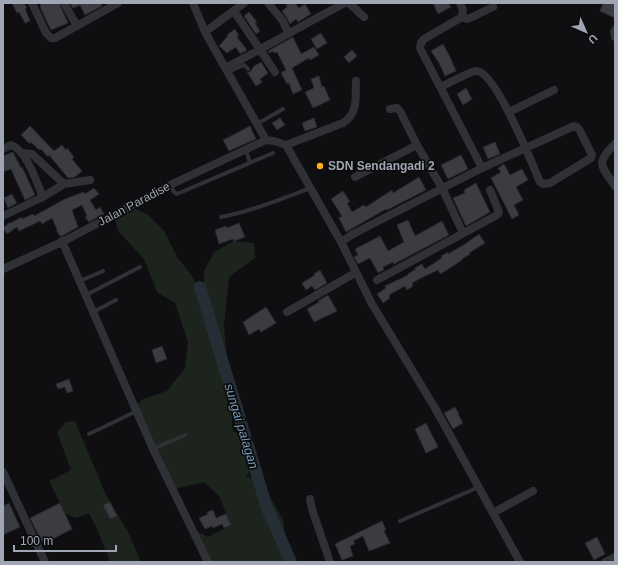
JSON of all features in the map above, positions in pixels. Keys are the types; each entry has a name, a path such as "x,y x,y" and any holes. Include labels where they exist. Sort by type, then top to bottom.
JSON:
{"street":[{"path":"32,3 48,36 55,38 113,4"},
{"path":"64,3 77,26"},
{"path":"193,3 205,32 266,140 286,145 343,123 349,119 355,110 356,81"},
{"path":"205,32 244,3"},
{"path":"268,3 283,21 288,33"},
{"path":"227,70 288,33 345,3"},
{"path":"349,3 364,17"},
{"path":"460,3 463,10 462,17"},
{"path":"482,168 422,53 420,42 424,38 462,17 464,19 470,18 493,7"},
{"path":"234,11 275,72"},
{"path":"615,30 615,37"},
{"path":"341,242 353,234 482,168 525,148 574,126 579,129 592,155 591,158 547,184 543,184 540,182 525,148 509,112 487,77 480,72 474,71 441,87"},
{"path":"509,112 554,90"},
{"path":"390,109 397,108 400,111 417,145 442,188 463,233"},
{"name":"Jalan Paradise","path":"3,269 62,241 170,185 266,140"},
{"path":"615,144 606,152 602,161 604,171 615,186"},
{"path":"3,149 11,145 16,146 21,152 43,197"},
{"path":"286,145 341,242 355,273 372,304 435,408 520,562"},
{"path":"355,177 417,145"},
{"path":"21,152 32,154 64,184"},
{"path":"3,216 43,197 64,184 90,180"},
{"path":"377,280 499,213 490,190"},
{"path":"62,241 136,411 208,562"},
{"path":"287,312 355,273"},
{"path":"3,472 45,562"},
{"path":"493,513 533,491"},
{"path":"310,499 330,562"},
{"path":"605,562 615,557"}],"lane":[{"path":"227,70 244,65 248,69"},
{"path":"257,125 283,109"},
{"path":"246,150 250,163"},
{"path":"170,185 177,194 273,153"},
{"path":"221,217 243,212 311,188"},
{"path":"86,295 140,267"},
{"path":"80,281 103,271"},
{"path":"93,312 116,300"},
{"path":"89,434 136,411"},
{"path":"154,449 185,435"},
{"path":"400,521 479,487"}],"shaded area":[{"path":"136,209 148,215 164,231 177,257 190,273 204,297 204,271 214,252 234,241 254,243 255,258 229,277 224,326 233,431 246,437 257,463 246,476 262,483 283,520 288,553 287,562 207,562 195,530 208,537 231,525 219,496 204,482 174,489 136,406 143,399 167,391 185,368 188,342 175,303 157,292 144,259 118,231 114,215"},
{"path":"75,421 105,493 129,534 141,562 110,562 89,513 76,518 65,513 49,481 71,470 57,432 66,422"}],"building":[{"path":"12,3 24,3 27,8 25,9 30,21 25,23 19,12 17,13"},
{"path":"40,3 59,3 68,23 51,30 40,7"},
{"path":"70,3 101,3 102,6 85,15 80,5 73,8"},
{"path":"289,3 295,3 299,8 305,4 311,14 298,22 296,19 290,24 282,11"},
{"path":"433,3 448,3 451,7 438,14"},
{"path":"603,3 615,3 615,18 600,11"},
{"path":"249,12 257,22 255,23 260,31 256,34 244,16"},
{"path":"235,29 239,36 237,37 247,50 240,54 236,47 227,53 219,46 228,36 227,35"},
{"path":"321,33 327,43 317,49 311,39"},
{"path":"293,37 301,54 314,47 319,55 310,60 309,58 292,68 302,90 293,94 289,83 287,84 281,73 286,70 277,52 274,53 273,51 269,53 268,51"},
{"path":"443,44 456,71 445,76 431,51"},
{"path":"352,50 357,56 349,63 344,57"},
{"path":"261,62 268,73 260,79 262,82 256,86 247,72 250,72 254,66"},
{"path":"319,76 322,87 324,86 330,100 313,108 305,92 314,88 311,79"},
{"path":"466,88 472,99 463,105 457,94"},
{"path":"280,118 285,125 277,130 272,123"},
{"path":"314,118 317,127 305,131 302,123"},
{"path":"30,126 54,151 62,145 66,150 67,148 74,157 72,159 82,171 75,177 68,178 49,155 48,157 41,149 39,150 31,142 30,144 21,135"},
{"path":"250,126 256,139 229,151 223,140"},
{"path":"495,142 500,154 488,159 483,147"},
{"path":"13,152 35,195 25,200 11,169 3,172 3,156"},
{"path":"461,155 468,169 448,179 441,165"},
{"path":"504,164 510,175 522,169 528,180 516,187 523,200 514,205 519,215 512,219 491,178 501,172 498,168"},
{"path":"419,177 426,190 387,210 386,209 346,232 339,218 342,216 331,199 343,191 350,202 347,203 352,212 364,205 366,207 392,190 393,193"},
{"path":"476,183 490,212 466,226 453,198 465,193 464,190"},
{"path":"94,188 99,194 90,200 96,210 100,207 104,214 89,222 85,217 87,216 82,205 72,210 78,227 62,236 60,236 56,229 52,218 42,224 40,221 19,231 17,227 7,234 3,228 10,222 11,223 22,217 22,219 33,214 34,216 65,199 84,192 85,194"},
{"path":"12,194 17,203 8,208 4,198"},
{"path":"408,220 415,236 442,221 449,235 394,264 393,262 383,267 384,270 378,273 370,258 358,264 354,257 358,255 355,249 380,236 388,251 404,242 397,225"},
{"path":"239,223 245,237 219,244 215,230 226,226 227,228"},
{"path":"479,234 485,243 447,270 440,274 438,270 421,278 412,283 413,286 407,290 405,286 389,295 390,298 383,303 377,294 386,288 385,286 408,275 416,269 415,268 422,264 425,269 442,258 441,256 448,252 448,254"},
{"path":"320,270 327,283 315,290 312,286 306,290 302,283"},
{"path":"328,295 337,311 314,322 307,309"},
{"path":"266,307 276,323 261,332 259,329 249,335 243,322"},
{"path":"162,346 167,359 156,363 152,350"},
{"path":"69,379 73,391 67,393 65,387 58,389 56,384"},
{"path":"455,407 463,423 453,429 444,413"},
{"path":"426,423 438,447 426,453 415,429"},
{"path":"110,502 117,516 110,519 103,505"},
{"path":"9,503 20,527 3,535 3,506"},
{"path":"60,503 72,529 43,544 30,518"},
{"path":"213,510 216,518 226,514 231,525 224,528 222,524 213,528 212,526 205,529 199,518 208,514 207,512"},
{"path":"382,521 386,530 384,531 390,543 369,551 363,536 353,541 355,544 350,546 353,556 342,560 335,544"},
{"path":"597,537 605,554 594,560 585,543"}],"waterway":[{"name":"sungai palagan","path":"200,287 267,508 291,562"}],"place":[{"name":"SDN Sendangadi 2","path":"320,166"}]}
